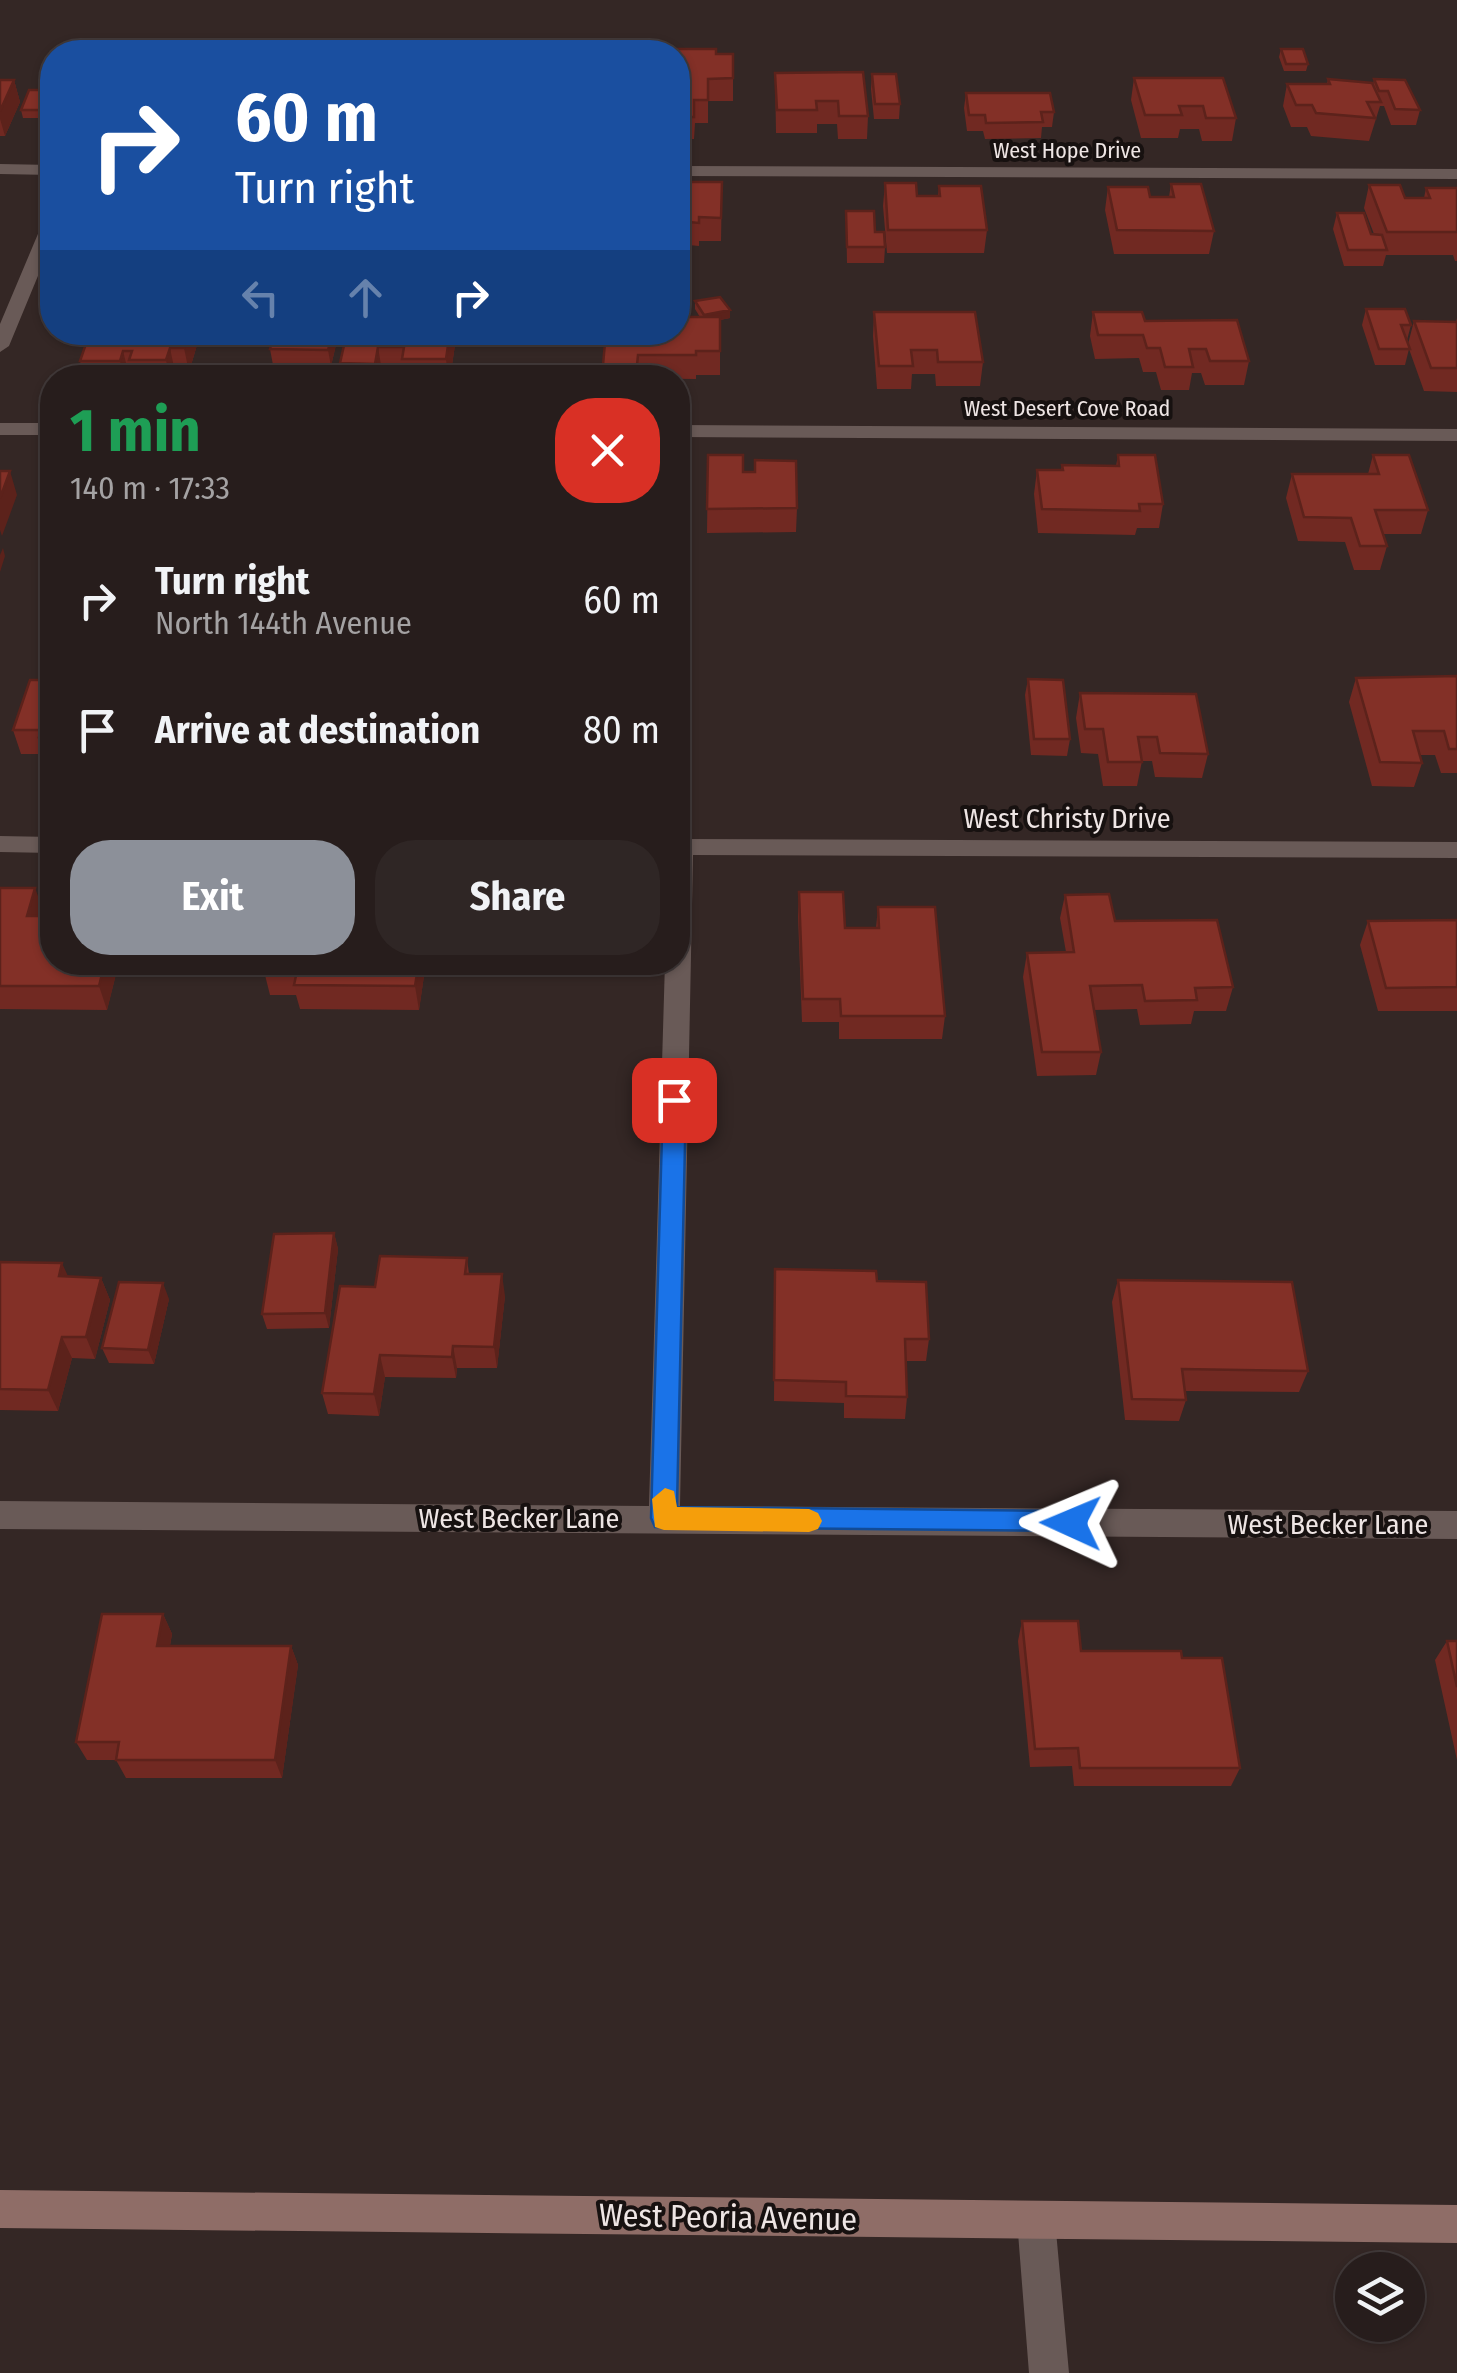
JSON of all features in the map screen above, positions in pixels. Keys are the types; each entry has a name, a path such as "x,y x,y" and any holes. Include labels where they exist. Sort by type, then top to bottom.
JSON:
{"main road":[{"name":"West Peoria Avenue","path":"0,2209 1457,2224"}],"street":[{"path":"0,170 40,170"},
{"name":"West Hope Drive","path":"690,172 1457,174"},
{"path":"0,346 40,251"},
{"path":"0,429 40,429"},
{"name":"West Desert Cove Road","path":"690,432 1457,434"},
{"path":"0,844 40,844"},
{"name":"West Christy Drive","path":"690,847 1457,850"},
{"path":"664,1518 676,975"},
{"name":"West Becker Lane","path":"0,1515 1457,1526"},
{"path":"1036,2220 1049,2373"}],"building":[{"path":"690,49 716,49 716,54 733,54 733,78 708,79 708,100 694,100 694,117 690,117"},
{"path":"1281,49 1303,49 1308,64 1286,64"},
{"path":"863,72 868,116 839,116 838,101 816,101 817,110 777,110 775,73"},
{"path":"872,74 896,74 900,104 875,104"},
{"path":"1134,78 1223,78 1236,118 1206,118 1203,106 1179,106 1182,115 1145,115"},
{"path":"1328,79 1372,83 1381,102 1367,102 1375,118 1316,113 1312,105 1296,105 1287,84 1330,84"},
{"path":"1374,79 1405,80 1420,110 1395,109 1388,91 1379,91"},
{"path":"0,80 14,80 0,111"},
{"path":"29,90 40,90 40,110 21,110"},
{"path":"966,93 1050,93 1054,112 1041,112 1043,122 986,123 985,115 969,115"},
{"path":"690,182 722,182 721,218 699,217 699,223 690,222"},
{"path":"885,183 916,183 917,196 940,196 939,186 981,186 987,230 888,230"},
{"path":"1171,184 1201,184 1214,231 1117,230 1108,187 1148,187 1150,197 1174,197"},
{"path":"1369,185 1400,185 1405,198 1430,198 1426,188 1457,188 1457,232 1387,232"},
{"path":"846,211 874,211 875,232 884,232 885,247 847,247"},
{"path":"1337,213 1364,213 1371,234 1382,235 1387,250 1348,250"},
{"path":"720,297 730,310 704,315 695,301"},
{"path":"1366,309 1405,309 1411,325 1401,325 1410,349 1379,349"},
{"path":"874,312 975,312 983,362 938,362 937,350 911,350 913,366 879,366"},
{"path":"1093,312 1142,312 1145,321 1237,320 1249,361 1210,361 1206,349 1189,349 1193,367 1165,367 1160,348 1147,348 1143,335 1098,335"},
{"path":"690,317 720,317 720,351 638,355 637,365 603,365 605,345 690,345"},
{"path":"1414,321 1457,322 1457,368 1431,368"},
{"path":"86,345 185,345 170,348 166,360 129,360 132,351 123,351 120,361 80,361"},
{"path":"271,345 329,345 328,350 270,349"},
{"path":"344,345 448,345 446,359 402,359 404,347 378,347 375,364 340,363"},
{"path":"708,455 743,455 743,472 755,472 755,460 796,461 797,508 707,509"},
{"path":"1118,455 1155,455 1163,504 1139,504 1140,511 1042,509 1037,470 1063,470 1062,465 1119,466"},
{"path":"1373,455 1409,455 1428,510 1375,510 1387,546 1360,546 1351,518 1304,517 1292,474 1379,474"},
{"path":"0,471 10,471 0,498"},
{"path":"1457,676 1457,749 1449,749 1444,731 1413,731 1422,763 1380,762 1356,678"},
{"path":"1028,679 1063,680 1070,739 1034,739"},
{"path":"30,680 40,680 40,730 13,730"},
{"path":"1080,693 1196,694 1208,754 1160,753 1157,737 1138,737 1142,762 1108,762 1103,729 1085,729"},
{"path":"0,888 35,888 27,916 40,916 40,975 102,975 99,986 0,986"},
{"path":"799,892 843,892 845,928 879,928 878,907 935,907 945,1016 841,1016 840,999 803,999"},
{"path":"1109,894 1115,921 1217,920 1233,987 1195,988 1197,1000 1145,1001 1142,985 1090,986 1101,1052 1042,1052 1027,953 1074,952 1065,895"},
{"path":"1457,920 1457,987 1386,988 1368,921"},
{"path":"296,975 417,975 415,986 294,985"},
{"path":"334,1233 325,1313 262,1314 274,1234"},
{"path":"380,1256 467,1258 465,1274 502,1274 494,1347 453,1346 452,1357 380,1355 374,1394 322,1393 340,1286 375,1287"},
{"path":"0,1262 62,1263 59,1276 101,1278 86,1337 62,1337 48,1390 0,1389"},
{"path":"775,1269 876,1271 877,1281 926,1282 929,1339 905,1339 907,1397 846,1396 846,1382 774,1380"},
{"path":"1118,1280 1292,1282 1308,1371 1182,1369 1186,1400 1132,1399"},
{"path":"119,1282 163,1283 148,1350 102,1348"},
{"path":"102,1614 163,1614 157,1646 291,1646 275,1760 116,1760 119,1742 76,1742"},
{"path":"1022,1621 1078,1621 1081,1651 1181,1651 1182,1658 1222,1658 1240,1768 1080,1768 1078,1748 1035,1749"},
{"path":"1447,1641 1457,1641 1457,1687"}],"slow traffic":[{"path":"665,1499 664,1518 809,1521"}],"route":[{"path":"674,1100 664,1518 1071,1523"}]}
